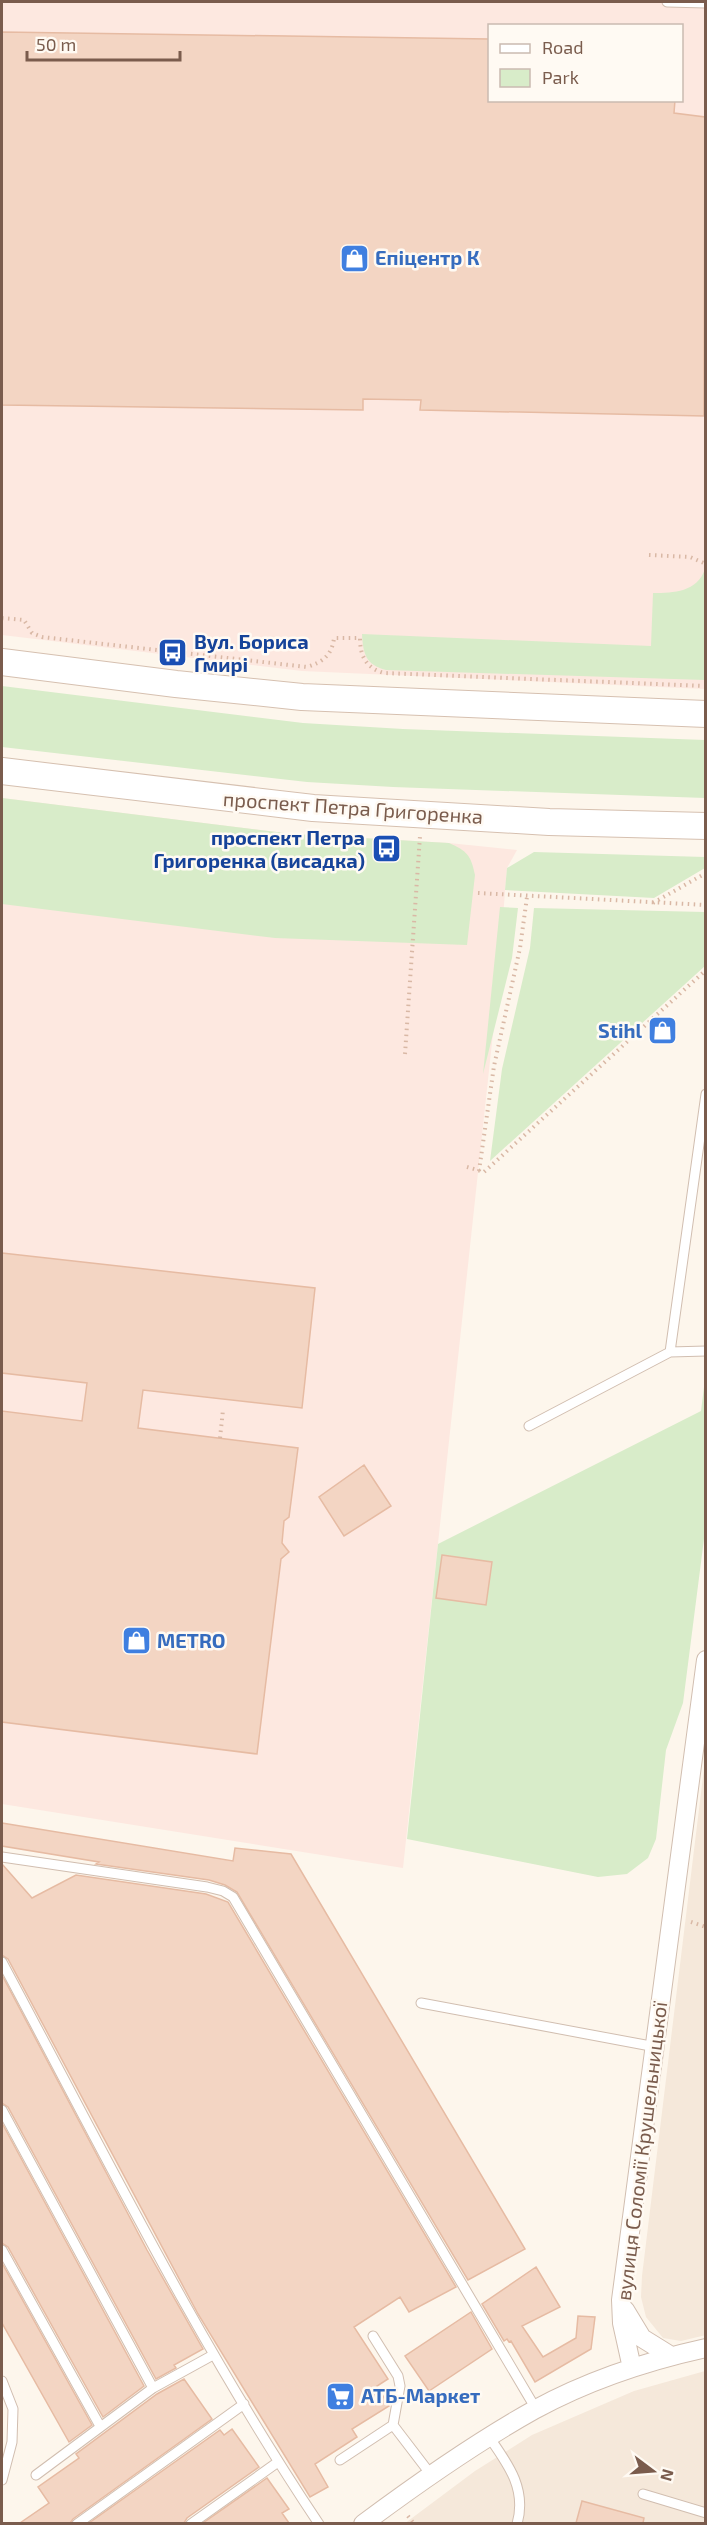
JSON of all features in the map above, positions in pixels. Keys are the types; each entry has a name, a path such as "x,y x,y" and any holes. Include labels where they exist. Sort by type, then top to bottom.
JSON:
{"street":[{"path":"2,662 176,684 383,702 705,714"},
{"name":"проспект Петра Григоренка","path":"2,771 313,808 422,815 705,826"},
{"name":"вулиця Соломії Крушельницької","path":"632,2368 622,2323 621,2300 705,1660"},
{"path":"621,2300 631,2322 642,2338 671,2356"},
{"path":"363,2523 489,2437 536,2409 632,2368 705,2348"}],"lane":[{"path":"667,2 705,3"},
{"path":"670,1352 705,1094"},
{"path":"530,1426 670,1352 705,1351"},
{"path":"2,1857 207,1887 223,1891 233,1897 536,2409"},
{"path":"2,1962 213,2355 278,2462 319,2523"},
{"path":"421,2003 656,2047"},
{"path":"2,2110 153,2388"},
{"path":"2,2250 100,2426"},
{"path":"340,2460 393,2424 400,2386 398,2376 373,2336"},
{"path":"36,2475 153,2388 213,2355"},
{"path":"2,2381 13,2409 12,2442 2,2480"},
{"path":"77,2523 244,2404"},
{"path":"393,2424 432,2476"},
{"path":"489,2437 511,2469 519,2489 521,2501 517,2523"},
{"path":"191,2523 278,2462"},
{"path":"643,2494 705,2513"}],"path":[{"path":"649,555 690,556 705,564"},
{"path":"2,618 24,620 33,633 42,637 307,667 322,661 328,654 334,638 360,638 360,648 366,663 384,673 705,686"},
{"path":"405,1054 422,815"},
{"path":"653,904 705,873"},
{"path":"478,893 705,905"},
{"path":"479,1171 494,1066 520,948 527,897"},
{"path":"467,1167 484,1172 705,970"},
{"path":"220,1438 223,1410"},
{"path":"692,1922 705,1927"},
{"path":"408,2516 414,2523"}],"shaded area":[{"path":"2,2 705,2 705,689 302,671 2,635"},
{"path":"2,798 293,834 449,843 517,850 507,868 494,1024 403,1868 2,1804"},
{"path":"705,1760 706,2335 681,2341 663,2338 646,2317 641,2297"},
{"path":"705,2371 705,2523 404,2524 475,2471 532,2435 634,2391"}],"green space":[{"path":"705,569 705,680 386,670 370,662 363,647 362,634 651,646 653,593 684,590 691,587"},
{"path":"2,686 303,723 705,740 705,798 307,782 2,747"},
{"path":"2,798 293,834 449,843 467,854 475,875 467,945 275,938 2,904"},
{"path":"534,852 705,857 705,868 654,898 505,890 507,868"},
{"path":"500,907 518,908 512,958 483,1074"},
{"path":"534,908 705,912 705,966 490,1161 502,1069 530,948"},
{"path":"705,1379 705,1531 683,1703 666,1750 656,1839 648,1858 627,1874 598,1877 407,1839 438,1544 701,1411"}],"building":[{"name":"Епіцентр К","path":"2,32 488,39 488,102 675,102 674,113 705,117 704,416 420,410 421,400 363,399 363,410 2,405"},
{"name":"METRO","path":"2,1253 315,1288 302,1408 143,1390 138,1428 298,1448 289,1517 284,1521 282,1543 289,1552 281,1559 257,1754 2,1722 2,1411 82,1421 87,1383 2,1373"},
{"path":"364,1465 391,1506 344,1536 319,1497"},
{"path":"442,1555 492,1562 486,1605 436,1598"},
{"path":"2,1823 233,1861 235,1848 291,1854 525,2249 468,2280 237,1892 209,1880 96,1864 99,1862 2,1846"},
{"path":"2,1864 32,1898 76,1875 206,1894 228,1902 456,2287 409,2312 400,2297 354,2327 388,2379 377,2386 389,2406 352,2429 357,2437 315,2464 328,2487 310,2497 198,2314 8,1959 2,1955"},
{"path":"2,1975 147,2250 203,2349 174,2365 176,2368 156,2379 8,2107 2,2103"},
{"path":"2,2123 144,2386 103,2417 8,2247 2,2243"},
{"path":"2,2263 92,2425 69,2442 2,2323"},
{"path":"536,2267 560,2307 522,2326 543,2357 576,2338 578,2316 595,2317 591,2349 535,2382 511,2341 507,2339 504,2341 482,2304"},
{"path":"471,2312 492,2349 429,2391 405,2356"},
{"path":"184,2379 212,2419 70,2523 20,2523 49,2503 38,2487 79,2458 76,2454 157,2394"},
{"path":"232,2429 259,2467 187,2518 184,2523 89,2523 220,2430 224,2435"},
{"path":"267,2478 289,2509 282,2513 289,2523 203,2523"},
{"path":"582,2501 644,2518 643,2523 576,2523"}],"place":[{"name":"Епіцентр К","path":"354,258"},
{"name":"Вул. Бориса Гмирі","path":"173,653"},
{"name":"проспект Петра Григоренка (висадка)","path":"386,849"},
{"name":"Stihl","path":"663,1031"},
{"name":"METRO","path":"136,1641"},
{"name":"АТБ-Маркет","path":"340,2396"}]}
